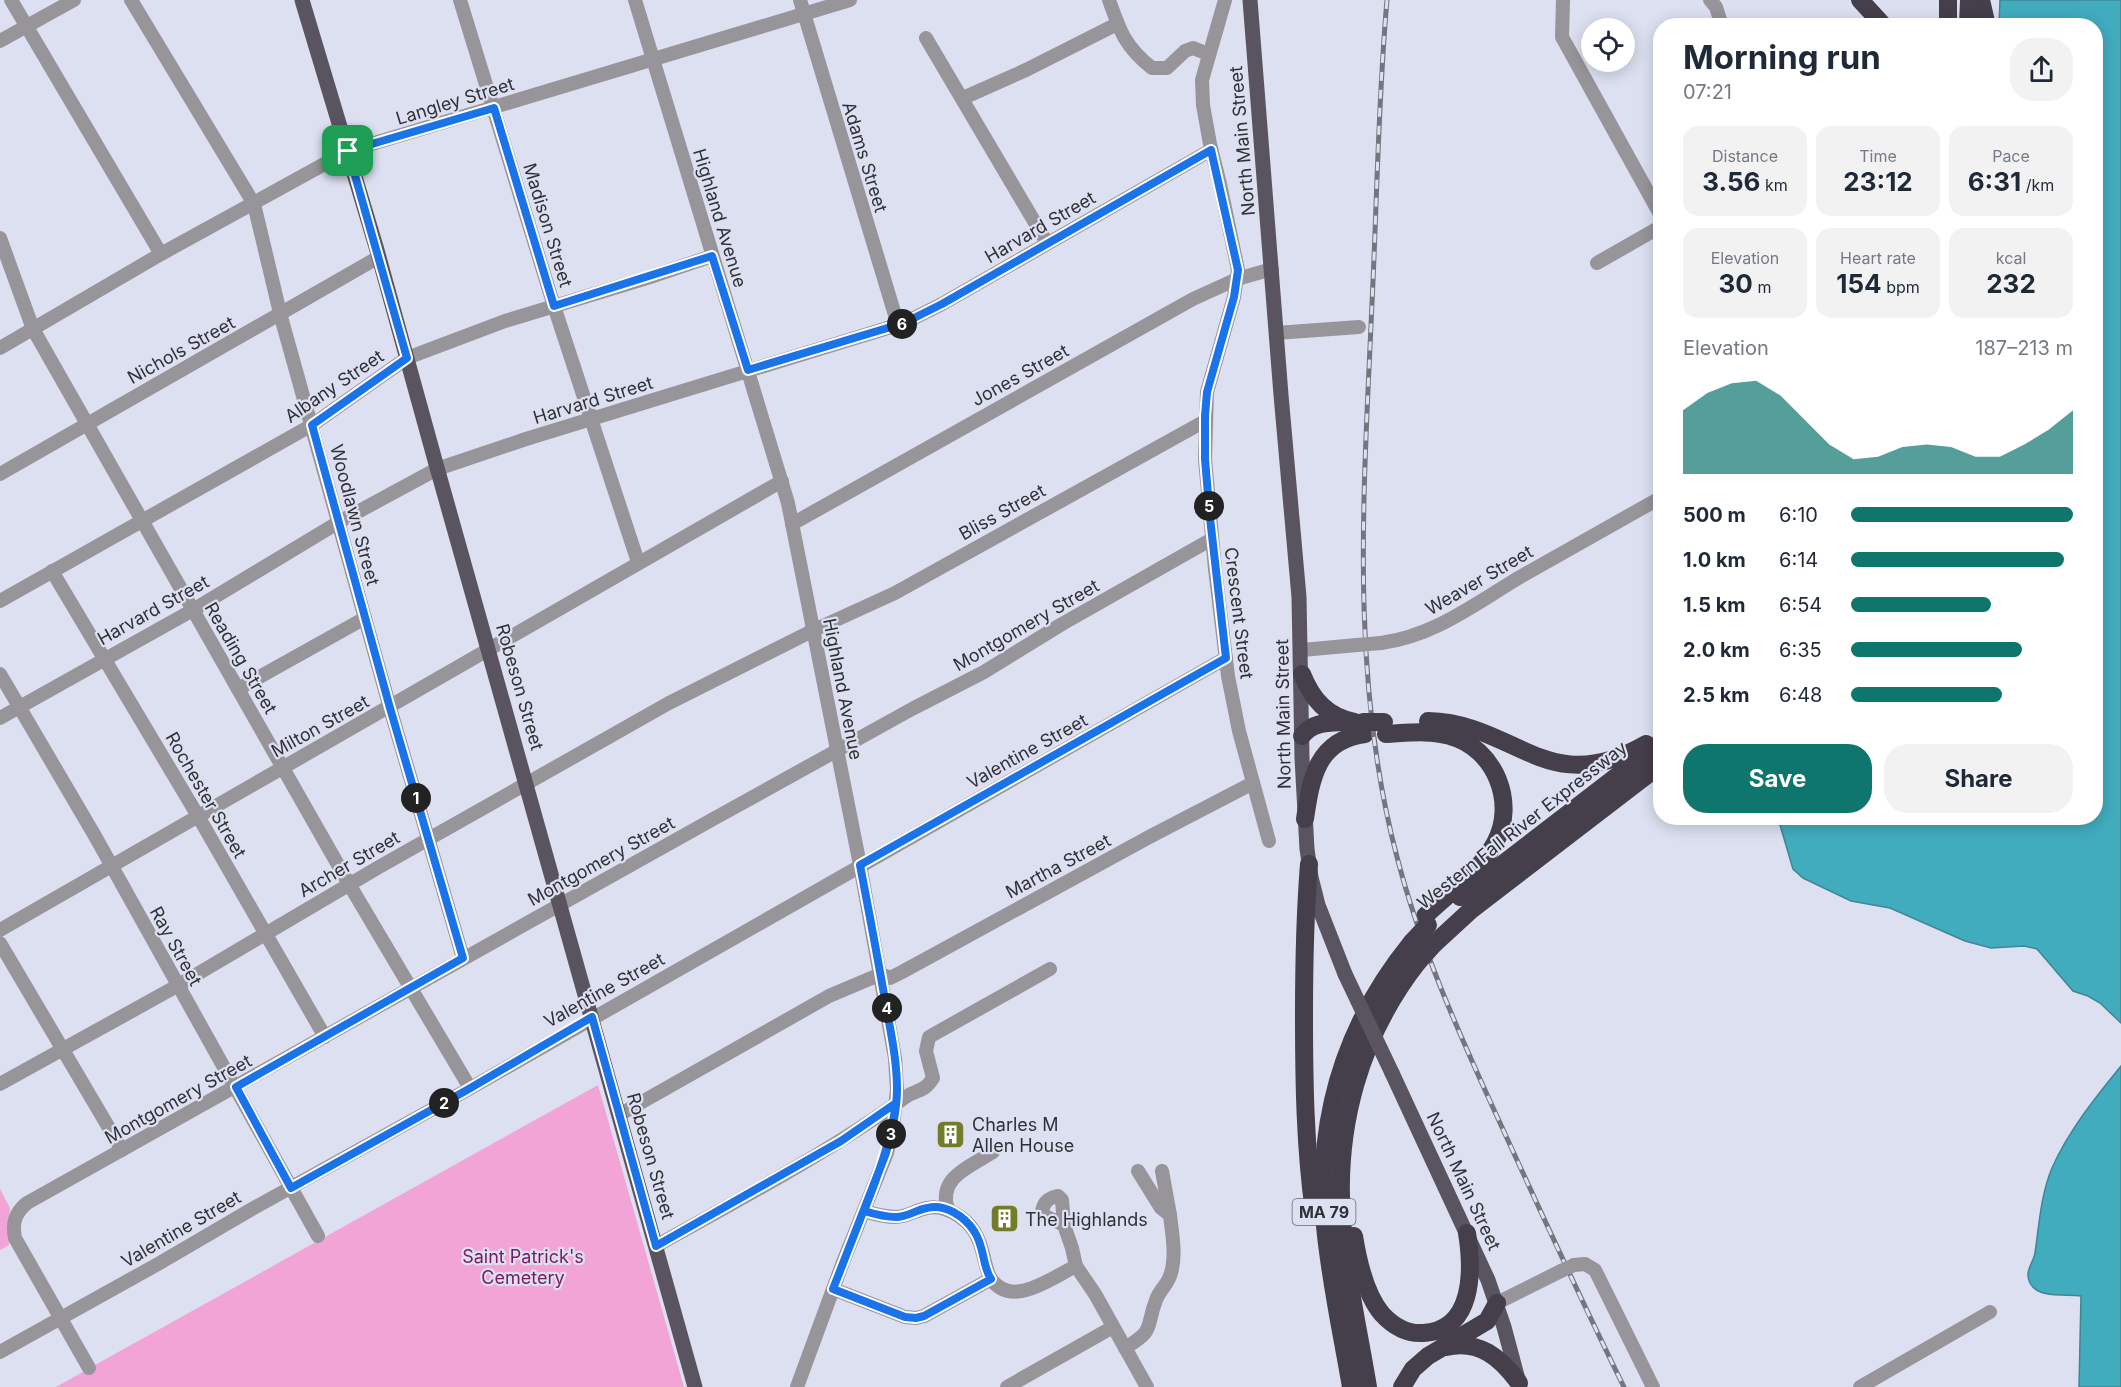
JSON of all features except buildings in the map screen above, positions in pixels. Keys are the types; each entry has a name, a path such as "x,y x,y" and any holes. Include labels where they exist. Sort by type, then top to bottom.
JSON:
{"highway":[{"path":"1860,0 1877,18"},
{"path":"1948,0 1948,18"},
{"path":"1968,18 1969,0"},
{"path":"1981,0 1985,18"},
{"path":"1302,674 1313,696 1325,709 1361,726"},
{"path":"1385,728 1434,721 1457,724 1472,728 1536,757 1569,765 1612,760 1653,740"},
{"path":"1302,736 1317,724 1440,734 1466,742 1492,767 1502,793 1504,809 1502,824 1494,845 1427,921"},
{"path":"1305,819 1312,782 1323,757 1361,726"},
{"name":"Western Fall River Expressway","path":"1427,921 1653,748"},
{"name":"Western Fall River Expressway","path":"1368,1387 1343,1236 1341,1184 1345,1131 1355,1081 1368,1047 1391,1000 1434,944 1485,899 1653,770"},
{"path":"1309,864 1304,942 1306,1125 1317,1228 1338,1308"},
{"name":"MA 79","path":"1351,1387 1327,1245 1324,1209 1326,1139 1334,1097 1346,1054 1360,1022 1395,954 1427,921"},
{"path":"1345,1131 1355,1244 1371,1297 1387,1320 1403,1330 1422,1334 1444,1327 1497,1303"},
{"path":"1444,1327 1460,1312 1468,1292 1471,1269 1467,1233"},
{"path":"1402,1387 1413,1369 1436,1350 1487,1321 1497,1303"},
{"path":"1436,1350 1456,1345 1481,1348 1500,1360 1520,1385"}],"main road":[{"name":"Robeson Street","path":"302,0 379,257 695,1387"},
{"name":"North Main Street","path":"1250,0 1299,597 1305,819 1309,864 1323,919 1346,974 1467,1233 1497,1303 1520,1385"}],"street":[{"path":"11,0 161,254"},
{"path":"0,41 74,0"},
{"name":"Woodlawn Street","path":"131,0 254,204 281,315 390,708 463,958"},
{"name":"Madison Street","path":"460,0 554,306 638,562"},
{"name":"Highland Avenue","path":"635,0 782,480 860,865 895,1058 896,1103 886,1153 797,1387"},
{"name":"Adams Street","path":"800,0 898,325"},
{"name":"Langley Street","path":"0,348 161,254 348,151 754,31 850,0"},
{"path":"1109,0 1117,24 1134,54 1152,68 1167,68 1185,51 1193,48 1209,54"},
{"name":"Crescent Street","path":"1225,0 1202,80 1203,105 1211,150 1238,263 1234,297 1207,392 1205,459 1226,658 1237,722 1269,841"},
{"path":"1563,0 1562,37 1653,201"},
{"path":"1710,0 1716,7 1719,18"},
{"path":"963,98 1026,70 1117,24"},
{"path":"926,38 1047,243"},
{"name":"Harvard Street","path":"0,718 193,610 339,522 437,469 591,419 898,325 942,304 1211,150"},
{"path":"1597,263 1653,231"},
{"name":"Reading Street","path":"0,239 33,329 283,768 470,1088"},
{"name":"Albany Street","path":"0,601 312,425 407,358 505,321 712,256"},
{"name":"Nichols Street","path":"0,474 379,257"},
{"name":"Jones Street","path":"792,524 1193,299 1237,279 1272,269"},
{"path":"1276,333 1359,327"},
{"name":"Bliss Street","path":"814,630 895,593 1205,421"},
{"name":"Milton Street","path":"0,930 390,708 782,480"},
{"name":"Weaver Street","path":"1302,650 1381,643 1402,640 1423,633 1454,618 1519,578 1653,502"},
{"name":"Montgomery Street","path":"62,1317 19,1248 14,1232 14,1220 19,1210 27,1203 463,958 984,672 1062,624 1212,539"},
{"name":"Rochester Street","path":"52,571 198,816 325,1037"},
{"path":"238,689 365,618"},
{"name":"Archer Street","path":"0,1084 177,986 350,884 669,703 814,630"},
{"name":"Valentine Street","path":"0,1352 1226,658"},
{"name":"Ray Street","path":"0,674 236,1087 318,1236"},
{"name":"Martha Street","path":"881,974 890,978 902,972 1150,836 1252,783"},
{"path":"0,943 122,1150"},
{"path":"656,1246 841,1141 908,1094 926,1088 933,1078 926,1051 929,1037 1050,969"},
{"path":"619,1115 829,996 881,974"},
{"path":"948,1210 945,1195 951,1179 993,1152"},
{"path":"1138,1171 1161,1208 1170,1215"},
{"path":"1125,1348 1149,1329 1156,1300 1171,1274 1173,1251 1170,1215 1162,1171"},
{"path":"864,1211 896,1217 932,1207 948,1210 972,1228 984,1252 988,1274 996,1286 1006,1292 1021,1292 1076,1266"},
{"path":"1064,1225 1076,1266 1147,1387"},
{"path":"1497,1303 1568,1268 1586,1264 1595,1270 1653,1387"},
{"path":"833,1289 905,1317 916,1318 924,1316 991,1279"},
{"path":"1860,1387 1990,1312"},
{"path":"62,1317 89,1368"},
{"path":"1014,1385 1113,1327"}],"green space":[{"name":"Saint Patrick's Cemetery","path":"598,1085 684,1387 56,1387 95,1365"},
{"path":"0,1189 10,1208 9,1245 0,1250"}],"water":[{"path":"2000,0 2121,0 2121,1023 2100,1003 2073,991 2037,949 2024,946 1991,948 1965,941 1890,908 1851,901 1803,878 1793,869 1780,825 2103,825 2103,18 1999,18"},
{"path":"2121,1066 2121,1387 2079,1387 2081,1296 2039,1292 2030,1283 2028,1271 2035,1253 2043,1199 2052,1168 2074,1127"}],"railway":[{"path":"1387,0 1366,442 1363,582 1372,720 1382,789 1406,890 1440,987 1574,1284 1624,1387"}],"place":[{"name":"Charles M Allen House","path":"951,1134"},
{"name":"The Highlands","path":"1004,1219"}],"route":[{"path":"348,151 407,358 312,425 390,708 463,958 236,1087 291,1188 592,1017 656,1246 841,1141 896,1103 886,1153 864,1211 896,1217 932,1207 948,1210 961,1218 978,1237 991,1279 924,1316 905,1317 833,1289 864,1211 886,1153 890,1141 893,1125 896,1103 897,1090 895,1058 860,865 1226,658 1210,518 1205,459 1205,416 1207,392 1234,297 1238,263 1211,150 942,304 904,323 748,370 712,256 554,306 494,108 348,151"}]}
